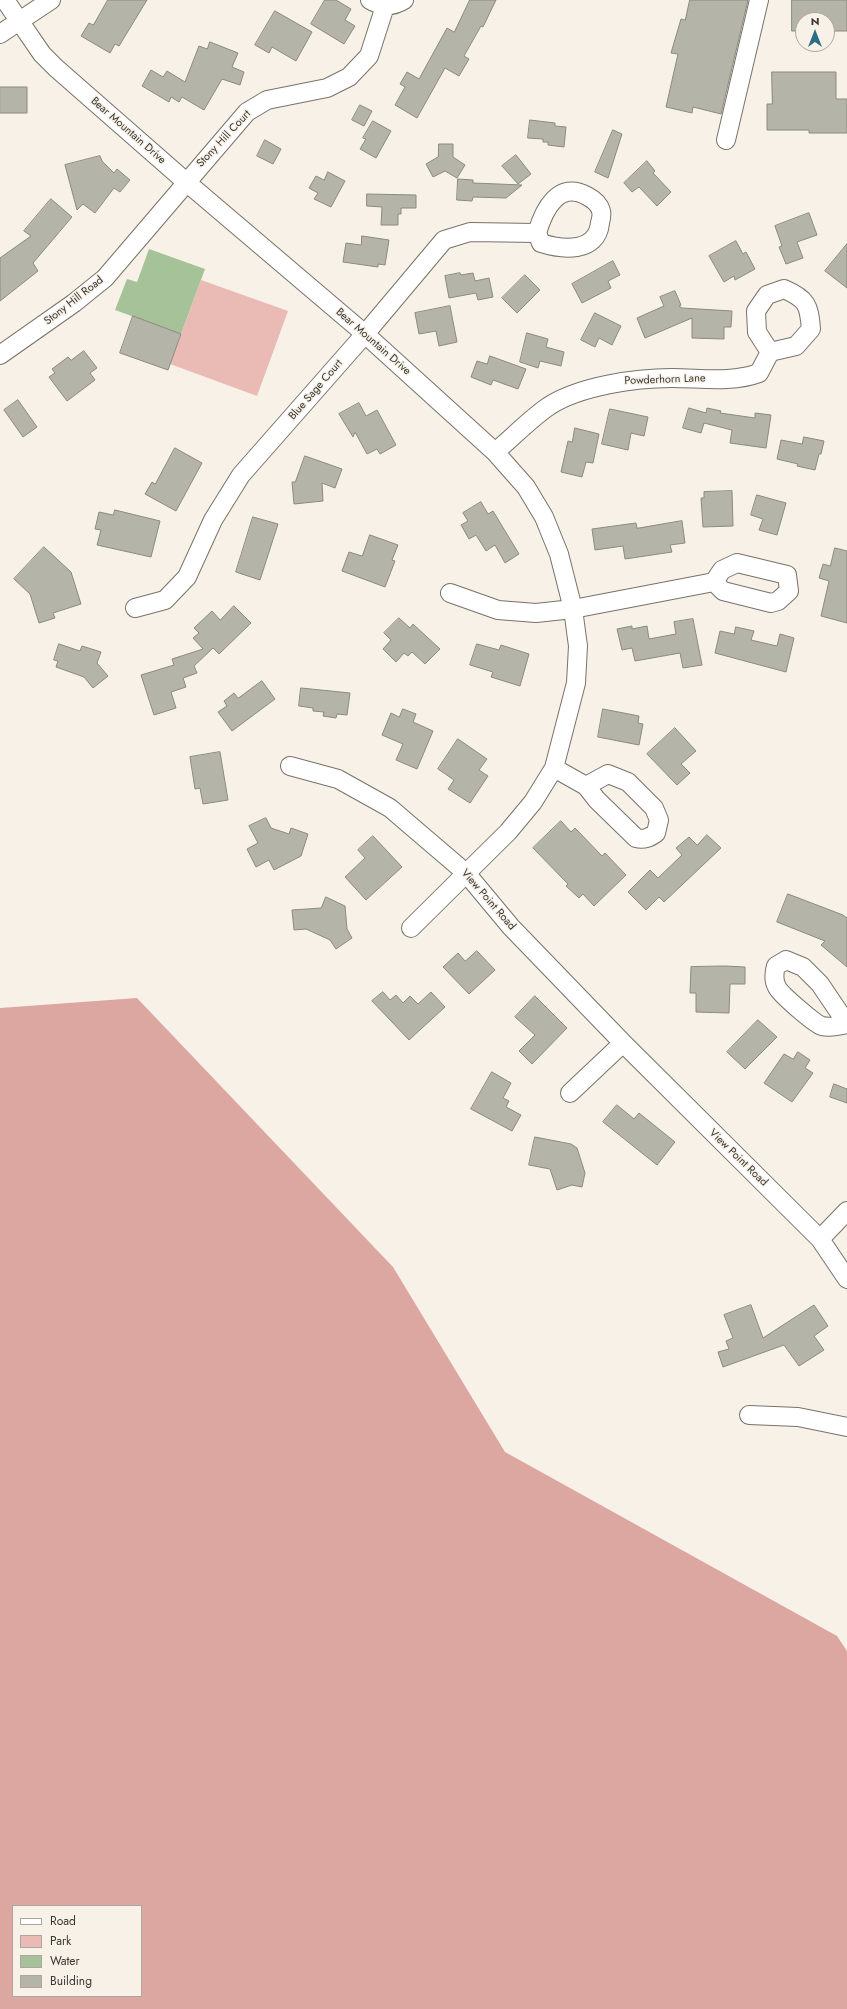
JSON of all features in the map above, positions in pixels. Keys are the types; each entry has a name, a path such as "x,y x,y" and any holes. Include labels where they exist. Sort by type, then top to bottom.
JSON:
{"street":[{"name":"Bear Mountain Drive","path":"6,0 42,54 56,68 185,181 365,334 495,452 526,487 544,517 559,554 574,609 578,646 576,683 554,768 533,802 508,832 411,928"},
{"path":"0,34 51,0"},
{"name":"Stony Hill Court","path":"185,181 246,112 267,100 328,88 349,78 369,56 378,3 394,5 404,0"},
{"path":"726,140 759,0"},
{"name":"Stony Hill Road","path":"0,355 74,303 105,278 185,181"},
{"name":"Blue Sage Court","path":"135,608 165,600 187,577 213,520 241,475 365,334 444,240 470,232 537,233"},
{"name":"Powderhorn Lane","path":"495,452 549,406 580,392 623,381 656,378 744,379 759,373 770,352"},
{"path":"450,593 498,610 536,613 574,609 714,582"},
{"name":"View Point Road","path":"290,766 338,779 390,808 466,874 511,927 623,1043 820,1239 847,1279"},
{"path":"554,768 586,786"},
{"path":"570,1093 623,1043"},
{"path":"820,1239 847,1211"},
{"path":"749,1415 798,1417 847,1427"}],"green space":[{"path":"201,280 288,311 257,396 170,364"}],"shaded area":[{"path":"137,998 393,1267 505,1452 837,1636 847,1651 847,2009 0,2009 0,1008"}],"water":[{"path":"149,249 205,269 181,334 115,310 127,279 137,282"}],"building":[{"path":"108,0 147,0 119,46 115,44 110,53 81,36 89,23 93,25"},
{"path":"325,0 336,0 351,9 345,20 355,26 344,44 311,24"},
{"path":"470,0 496,0 483,27 481,26 464,56 469,59 459,76 445,68 417,118 395,105 405,87 400,84 407,72 419,79 447,28 454,32"},
{"path":"690,0 748,0 721,114 693,107 692,113 666,107 678,54 671,53 681,19 685,20"},
{"path":"792,0 847,0 847,31 835,31 835,12 795,12 795,31 792,31"},
{"path":"275,11 312,32 296,61 272,47 269,53 255,45"},
{"path":"210,42 238,53 232,67 244,72 240,85 222,79 204,110 182,97 179,102 171,97 169,102 142,86 151,70 163,77 167,71 185,82 199,46 207,49"},
{"path":"772,72 836,72 836,99 847,99 847,133 809,133 809,130 767,130 767,104 772,104"},
{"path":"0,87 27,87 27,113 0,113"},
{"path":"360,105 372,111 364,126 352,120"},
{"path":"530,120 555,123 555,126 566,127 564,147 548,145 548,142 543,142 543,139 528,138"},
{"path":"373,121 391,131 376,158 360,149 366,139 363,138"},
{"path":"613,130 622,134 608,178 595,172"},
{"path":"265,140 281,149 273,164 257,156"},
{"path":"439,144 453,144 453,157 465,165 457,178 445,171 433,177 426,164 438,157"},
{"path":"516,155 531,174 518,184 502,166"},
{"path":"100,156 102,161 114,173 117,169 130,180 120,192 114,188 95,213 83,204 77,210 65,165"},
{"path":"647,161 655,171 653,173 671,192 657,206 639,187 632,192 624,183"},
{"path":"328,172 345,181 331,207 314,199 318,193 309,188 316,176 324,180"},
{"path":"458,179 473,180 473,183 522,185 506,198 473,197 472,201 457,200"},
{"path":"367,194 416,195 416,208 401,208 401,214 398,214 398,225 381,225 382,207 367,206"},
{"path":"51,199 72,217 33,263 38,271 0,301 0,258 31,236 24,231"},
{"path":"809,213 817,235 797,242 803,258 786,264 779,247 782,246 775,226"},
{"path":"362,236 389,240 385,265 378,264 378,267 343,262 346,243 361,245"},
{"path":"736,241 743,254 746,252 755,269 735,280 734,276 724,282 709,256"},
{"path":"847,244 847,288 825,271"},
{"path":"613,261 620,275 608,281 611,288 582,303 572,284"},
{"path":"460,273 461,275 473,273 475,281 489,278 493,297 478,300 476,293 449,298 445,276"},
{"path":"525,275 540,290 517,313 502,298"},
{"path":"675,291 681,305 679,306 682,308 732,311 731,327 724,327 724,339 692,338 692,318 645,338 637,318 664,306 660,297"},
{"path":"450,306 457,342 439,346 436,331 419,334 415,313"},
{"path":"595,313 621,326 612,345 599,338 595,347 581,340"},
{"path":"133,316 181,334 168,370 120,353"},
{"path":"527,333 548,339 546,347 564,352 561,366 540,361 538,368 520,362"},
{"path":"84,351 97,368 90,373 95,380 67,401 49,377 55,373 52,369 68,357 71,360"},
{"path":"490,356 526,369 518,389 493,380 491,385 471,377 477,361 487,364"},
{"path":"18,400 37,427 23,437 4,410"},
{"path":"359,403 366,416 377,410 396,445 380,454 377,449 367,454 355,432 353,437 339,414"},
{"path":"689,408 706,413 707,408 721,411 720,413 755,418 755,413 771,415 766,448 730,443 732,430 704,423 701,433 683,428"},
{"path":"610,409 648,417 644,436 631,433 628,450 602,444"},
{"path":"575,428 599,434 593,463 586,462 582,477 561,472 568,441 572,442"},
{"path":"804,437 824,441 815,470 777,459 781,440 802,444"},
{"path":"175,448 202,463 176,511 145,494 152,482 155,484"},
{"path":"305,456 342,469 335,488 322,483 323,501 294,504 292,482 295,482"},
{"path":"732,491 733,526 703,527 701,498 704,498 704,492"},
{"path":"757,495 786,503 777,535 759,530 763,519 751,515"},
{"path":"481,502 488,514 493,511 519,554 505,563 495,545 486,551 476,535 469,539 461,525 468,521 463,513"},
{"path":"115,510 160,521 151,557 97,545 101,530 95,529 99,512 113,515"},
{"path":"253,517 278,524 260,580 236,572"},
{"path":"682,521 685,543 670,545 672,552 625,559 623,546 595,550 592,529 636,523 637,528"},
{"path":"370,535 398,545 392,560 395,561 385,587 342,571 349,552 362,556"},
{"path":"44,547 71,572 81,604 53,613 55,618 39,623 30,594 14,579"},
{"path":"835,548 847,551 847,623 821,616 829,581 819,578 823,564 830,566"},
{"path":"234,606 251,623 219,654 213,648 194,666 197,673 183,678 186,687 171,692 176,708 154,715 141,675 174,665 172,659 203,649 193,638 199,633 194,628 212,611 220,620"},
{"path":"399,618 410,628 413,624 440,649 425,664 412,652 408,656 404,653 396,662 383,649 391,640 384,633"},
{"path":"693,619 702,665 683,668 680,653 635,661 632,648 622,650 617,629 632,626 632,629 647,626 649,639 676,634 674,622"},
{"path":"736,627 754,631 751,640 777,646 780,634 794,638 786,672 715,653 720,631 734,634"},
{"path":"59,644 80,651 82,646 101,652 97,663 108,676 93,688 84,677 56,667 58,661 54,660"},
{"path":"477,644 499,650 501,645 529,654 520,686 491,677 493,672 470,665"},
{"path":"262,681 275,699 232,731 218,712 227,706 224,701 234,693 238,698"},
{"path":"301,688 350,693 347,715 337,714 336,718 323,716 324,712 313,711 313,708 299,706"},
{"path":"403,709 416,714 413,722 433,731 417,769 396,760 403,744 382,735 391,713 399,717"},
{"path":"603,709 639,716 638,723 643,724 639,745 598,737"},
{"path":"675,728 696,751 681,764 690,773 677,785 647,754"},
{"path":"458,739 487,759 479,770 488,776 470,803 448,789 454,780 438,769"},
{"path":"220,752 228,800 203,804 200,788 195,789 190,757"},
{"path":"266,818 271,828 289,834 291,828 308,834 301,856 274,870 269,860 256,867 247,849 258,843 249,826"},
{"path":"561,821 571,832 575,828 602,856 605,853 626,875 594,906 583,894 579,898 566,886 568,884 533,848"},
{"path":"707,835 721,848 664,902 659,897 646,910 628,892 650,870 658,878 682,855 676,848 689,837 697,845"},
{"path":"373,836 402,867 366,900 345,877 365,858 358,850"},
{"path":"788,894 843,915 847,918 847,967 821,945 825,941 777,922"},
{"path":"326,897 345,906 347,929 352,938 336,949 330,940 306,929 294,930 292,910 321,908"},
{"path":"477,951 495,970 469,994 443,967 458,953 465,961"},
{"path":"691,967 745,967 745,984 730,984 729,1013 696,1012 696,993 690,993"},
{"path":"383,992 390,1000 396,995 403,1003 410,996 418,1004 431,992 445,1007 409,1040 372,1001"},
{"path":"535,996 567,1028 532,1064 519,1051 535,1035 515,1017"},
{"path":"758,1020 777,1037 745,1069 727,1052"},
{"path":"798,1052 810,1060 805,1068 813,1073 792,1102 764,1083 784,1054 793,1059"},
{"path":"492,1072 511,1083 503,1098 509,1101 506,1107 521,1115 512,1131 471,1109"},
{"path":"834,1084 847,1089 847,1103 830,1097"},
{"path":"617,1105 634,1119 639,1113 675,1142 657,1165 603,1122"},
{"path":"535,1137 571,1144 577,1148 585,1173 582,1187 572,1185 557,1190 550,1169 529,1165"},
{"path":"751,1305 763,1338 814,1305 828,1326 814,1336 824,1350 799,1366 784,1345 723,1367 718,1352 729,1349 726,1341 733,1338 724,1315"}]}
